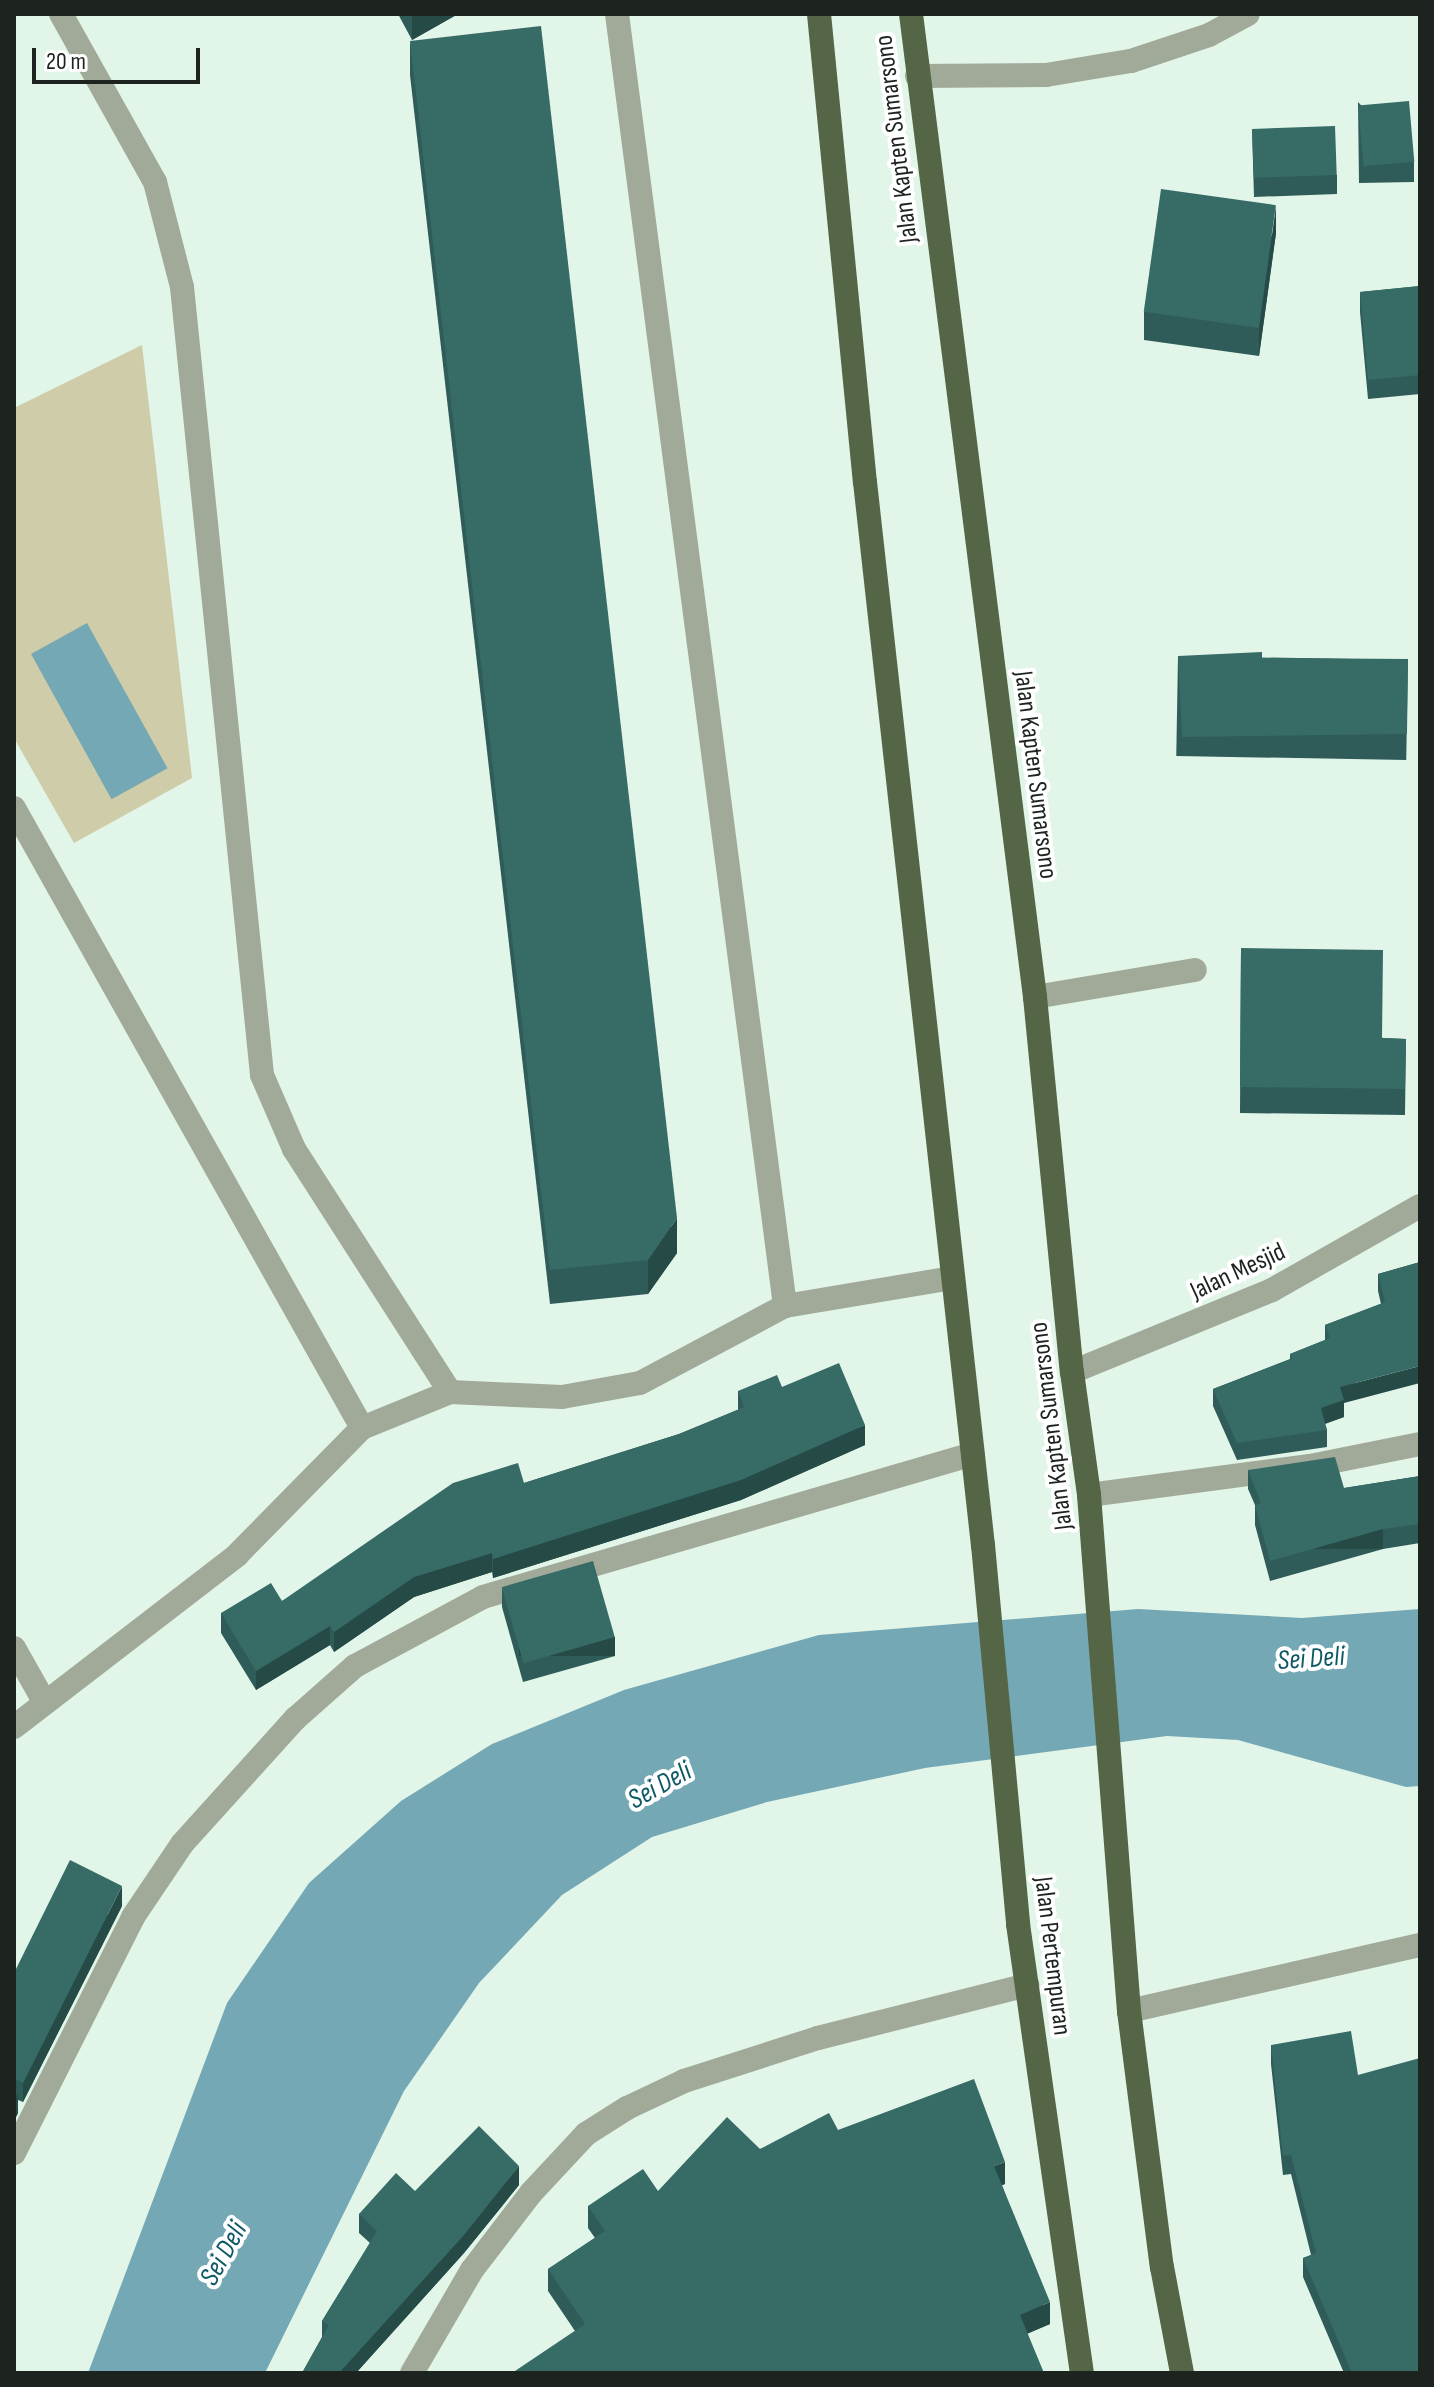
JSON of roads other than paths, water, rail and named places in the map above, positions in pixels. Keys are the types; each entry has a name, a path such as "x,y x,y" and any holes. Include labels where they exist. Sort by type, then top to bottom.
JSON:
{"highway":[{"path":"819,14 973,1454"},
{"name":"Jalan Kapten Sumarsono","path":"911,14 1035,997 1072,1372 1094,1544 1129,2011"},
{"name":"Jalan Pertempuran","path":"973,1454 1018,1924 1082,2373"},
{"path":"1129,2011 1162,2267 1182,2373"}],"street":[{"path":"61,14 155,182 182,287 262,1075 294,1149 450,1392"},
{"path":"617,14 785,1306"},
{"path":"917,76 1046,75 1131,61 1209,35 1248,14"},
{"path":"14,808 362,1428"},
{"path":"1035,997 1195,970"},
{"name":"Jalan Mesjid","path":"1072,1372 1272,1290 1420,1206"},
{"path":"14,1727 237,1555 362,1428 450,1392 562,1397 640,1383 785,1306 953,1278"},
{"path":"1089,1495 1310,1466 1420,1444"},
{"path":"14,2153 133,1917 182,1844 295,1719 355,1666 483,1597 973,1454"},
{"path":"14,1648 45,1703"},
{"path":"1129,2011 1420,1945"},
{"path":"412,2373 472,2270 531,2193 586,2134 617,2114 684,2081 818,2038 1027,1985"}],"water":[{"path":"87,623 167,768 112,799 31,654"},
{"name":"Sei Deli","path":"1138,1609 1302,1618 1420,1609 1420,1786 1406,1787 1238,1740 1167,1736 925,1768 767,1802 652,1837 562,1895 479,1983 404,2091 265,2373 88,2373 227,2003 309,1883 401,1801 492,1744 624,1690 819,1635"}]}
